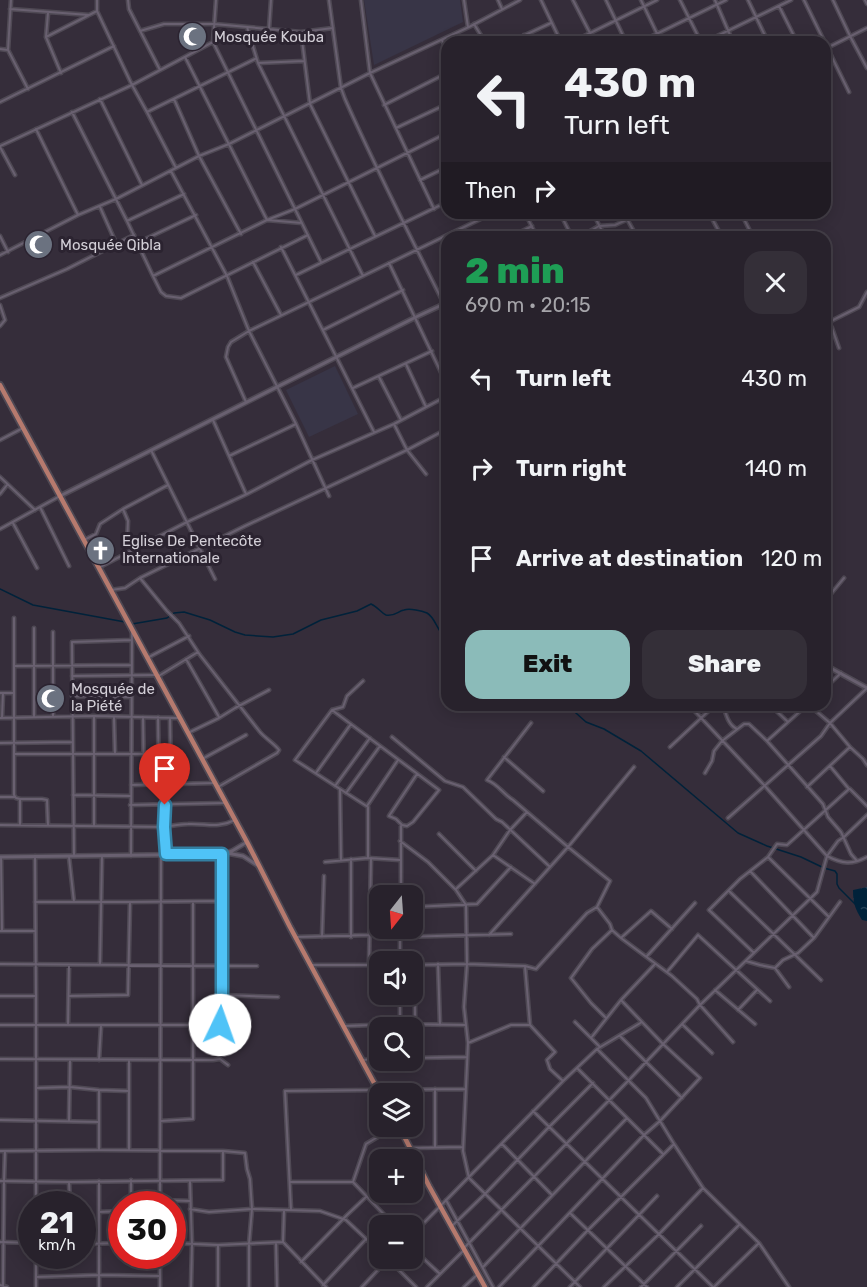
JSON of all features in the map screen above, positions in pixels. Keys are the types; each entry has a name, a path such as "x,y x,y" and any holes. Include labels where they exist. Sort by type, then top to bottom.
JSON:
{"main road":[{"path":"0,381 45,468"},
{"path":"0,385 375,1083"},
{"path":"404,1137 484,1285"}],"street":[{"path":"11,0 8,50 28,89"},
{"path":"97,0 97,12 176,168"},
{"path":"128,0 129,9 160,70"},
{"path":"216,0 213,42 321,262"},
{"path":"269,29 271,0"},
{"path":"329,0 341,88 345,99 376,168 441,295"},
{"path":"361,0 370,73 434,209"},
{"path":"464,0 468,27"},
{"path":"498,0 502,9"},
{"path":"448,36 520,0"},
{"path":"541,0 558,36"},
{"path":"573,0 590,33"},
{"path":"606,0 623,36"},
{"path":"641,0 657,34"},
{"path":"584,36 657,0"},
{"path":"680,0 700,36"},
{"path":"715,0 730,36"},
{"path":"653,36 726,0"},
{"path":"747,0 765,36"},
{"path":"717,36 791,0"},
{"path":"804,0 820,36"},
{"path":"832,0 867,68"},
{"path":"865,0 867,4"},
{"path":"779,6 793,36"},
{"path":"10,9 89,15"},
{"path":"48,12 46,36 61,73"},
{"path":"46,36 97,12"},
{"path":"520,36 551,23"},
{"path":"140,31 164,24 214,24 301,32 333,28"},
{"path":"474,24 481,36"},
{"path":"247,27 258,63 363,276"},
{"path":"831,46 867,28"},
{"path":"301,32 310,104 375,236"},
{"path":"0,255 441,39"},
{"path":"15,176 0,147 132,85 213,42"},
{"path":"0,102 114,46"},
{"path":"0,49 8,50"},
{"path":"185,57 267,220"},
{"path":"147,112 256,58"},
{"path":"831,58 849,92"},
{"path":"258,63 304,61"},
{"path":"384,105 441,76"},
{"path":"99,99 142,185"},
{"path":"174,99 199,156 241,234"},
{"path":"396,128 441,107"},
{"path":"72,112 153,276 166,296 181,298 308,235"},
{"path":"36,129 78,215"},
{"path":"153,276 441,136"},
{"path":"420,180 441,170"},
{"path":"171,171 227,276 249,331 329,496"},
{"path":"127,221 184,194"},
{"path":"296,275 441,205"},
{"path":"99,206 116,243"},
{"path":"137,243 196,215"},
{"path":"458,231 481,219"},
{"path":"528,219 534,231"},
{"path":"596,219 602,231"},
{"path":"590,231 599,226 615,225 627,219 634,231"},
{"path":"267,220 302,223"},
{"path":"522,231 532,226"},
{"path":"0,298 67,269 134,234"},
{"path":"0,236 8,252"},
{"path":"246,402 226,357 231,342 281,315 441,239"},
{"path":"281,247 374,432"},
{"path":"253,262 281,315"},
{"path":"389,264 441,371"},
{"path":"323,330 403,290"},
{"path":"831,321 859,308 867,292"},
{"path":"0,305 5,320 0,326"},
{"path":"0,529 246,402 441,306"},
{"path":"831,327 839,348"},
{"path":"352,389 432,351"},
{"path":"405,363 426,407"},
{"path":"378,376 401,420"},
{"path":"99,567 312,460 394,424 441,399"},
{"path":"213,420 247,494"},
{"path":"229,456 296,424"},
{"path":"394,424 407,450 426,474"},
{"path":"0,440 23,428"},
{"path":"111,590 125,588 140,578 441,432"},
{"path":"151,450 215,579"},
{"path":"0,477 35,510"},
{"path":"0,494 8,485"},
{"path":"84,540 96,534 100,524 168,485"},
{"path":"40,507 69,566"},
{"path":"123,509 128,521 127,544"},
{"path":"13,522 37,568"},
{"path":"131,784 216,785 278,753 279,750 260,732 198,652 179,623 140,578"},
{"path":"831,594 844,578"},
{"path":"14,618 15,797"},
{"path":"34,628 34,717"},
{"path":"130,856 132,631"},
{"path":"53,633 53,717"},
{"path":"147,659 189,636"},
{"path":"74,902 72,642 132,640"},
{"path":"72,676 157,676 198,652"},
{"path":"186,659 219,718"},
{"path":"14,666 131,665"},
{"path":"728,818 821,736 830,723 867,688 831,668"},
{"path":"831,682 841,673"},
{"path":"363,681 347,696 343,707 333,710 295,760 368,807 370,885"},
{"path":"188,733 269,690"},
{"path":"14,693 1,693 1,718 180,718"},
{"path":"72,696 131,697"},
{"path":"333,710 439,790 413,822 407,826 402,825 389,816 417,774"},
{"path":"695,711 827,856 835,861 847,863 867,857"},
{"path":"670,747 709,711"},
{"path":"725,711 727,719 737,729"},
{"path":"776,711 788,722"},
{"path":"767,741 801,711"},
{"path":"815,711 830,723 867,765"},
{"path":"94,717 94,825"},
{"path":"114,717 115,754"},
{"path":"143,717 144,784"},
{"path":"158,717 159,784"},
{"path":"170,717 171,784"},
{"path":"423,965 525,966 536,969 587,913 597,908 610,881 506,796 496,784 487,780 531,723"},
{"path":"316,774 351,724"},
{"path":"705,773 712,761 714,751 722,741 744,724 748,724 767,741 823,804 828,817 841,832 851,854 857,861"},
{"path":"201,760 246,735"},
{"path":"392,737 445,781 463,787 549,866"},
{"path":"334,786 370,738"},
{"path":"0,743 72,742"},
{"path":"346,793 380,746"},
{"path":"807,787 850,747"},
{"path":"15,754 170,754"},
{"path":"504,757 543,790"},
{"path":"367,806 399,760"},
{"path":"489,935 568,847 634,766"},
{"path":"830,766 867,806"},
{"path":"160,1191 161,902 165,784"},
{"path":"340,789 340,860"},
{"path":"754,953 709,910 740,879 768,857 777,844 787,845 849,789"},
{"path":"73,795 130,796"},
{"path":"0,797 47,800 48,825"},
{"path":"20,799 20,825"},
{"path":"130,806 225,802"},
{"path":"456,890 494,855 510,830 527,812"},
{"path":"427,1287 700,1005 817,892 827,856 838,841 867,815"},
{"path":"0,825 164,827 189,824 221,825 235,820"},
{"path":"401,885 402,825"},
{"path":"439,834 476,872"},
{"path":"400,841 428,862 456,890 466,904 467,964 464,1007 468,1043 464,1147 469,1178 580,1287"},
{"path":"224,853 247,842"},
{"path":"0,1025 220,1025 224,853"},
{"path":"35,931 1,931 1,857 224,853 246,857 260,868"},
{"path":"494,855 535,884"},
{"path":"35,856 36,1191"},
{"path":"100,964 102,856"},
{"path":"768,857 829,917"},
{"path":"325,862 370,858 400,860"},
{"path":"351,860 351,937"},
{"path":"423,906 477,904 511,867"},
{"path":"750,871 814,938"},
{"path":"322,937 324,876"},
{"path":"729,891 821,980"},
{"path":"35,902 222,901"},
{"path":"69,996 128,995 130,902"},
{"path":"160,1121 193,1119 193,902"},
{"path":"775,968 783,960 798,953 814,938 840,902"},
{"path":"647,956 695,903"},
{"path":"597,908 612,930 667,972 697,999 733,1042"},
{"path":"621,938 651,911 672,929"},
{"path":"606,1018 571,978 592,949 612,930"},
{"path":"423,937 511,934"},
{"path":"296,937 369,935"},
{"path":"667,972 698,935 770,1001"},
{"path":"746,961 775,968 789,987"},
{"path":"0,964 257,966"},
{"path":"68,1025 69,964"},
{"path":"438,964 440,1025"},
{"path":"591,1038 621,1000 656,964"},
{"path":"311,965 369,965"},
{"path":"525,966 530,1024 555,1052 547,1060 550,1069 563,1081"},
{"path":"715,990 755,1024"},
{"path":"738,1010 757,990"},
{"path":"222,995 278,997"},
{"path":"0,996 36,996"},
{"path":"499,1287 700,1078 663,1044 621,1000"},
{"path":"575,1022 646,1098 703,1188 759,1243 789,1287"},
{"path":"423,1223 598,1048 642,1022"},
{"path":"423,1024 466,1025"},
{"path":"468,1043 511,1025 530,1024"},
{"path":"682,1024 711,1053"},
{"path":"99,1059 101,1025"},
{"path":"345,1026 369,1026"},
{"path":"619,1035 682,1098"},
{"path":"423,1058 467,1057"},
{"path":"0,1059 220,1059 228,1065"},
{"path":"69,1121 70,1060"},
{"path":"129,1060 129,1150"},
{"path":"362,1060 369,1060"},
{"path":"577,1068 663,1154"},
{"path":"452,1226 593,1083"},
{"path":"35,1088 70,1087 129,1091"},
{"path":"435,1089 435,1148"},
{"path":"423,1090 465,1089"},
{"path":"99,1090 99,1150"},
{"path":"291,1210 285,1090 369,1092"},
{"path":"533,1111 714,1287 759,1243"},
{"path":"483,1267 627,1118"},
{"path":"0,1120 99,1122"},
{"path":"353,1182 366,1144 378,1137"},
{"path":"502,1144 552,1195"},
{"path":"534,1287 674,1144"},
{"path":"410,1148 464,1147"},
{"path":"0,1151 129,1150 245,1153 252,1209 249,1287"},
{"path":"3,1286 2,1181 5,1151"},
{"path":"2,1181 223,1180 223,1151"},
{"path":"99,1180 99,1287"},
{"path":"131,1180 131,1191"},
{"path":"190,1181 192,1245 190,1287"},
{"path":"69,1182 69,1191"},
{"path":"289,1182 353,1182 384,1215"},
{"path":"604,1287 703,1188"},
{"path":"570,1287 657,1196"},
{"path":"301,1262 366,1197"},
{"path":"446,1200 493,1287"},
{"path":"186,1201 190,1201"},
{"path":"190,1209 209,1212 252,1209 320,1211 346,1220 369,1242"},
{"path":"284,1210 283,1242 325,1286 366,1239"},
{"path":"99,1212 108,1212"},
{"path":"570,1213 644,1286 701,1226"},
{"path":"677,1287 740,1224"},
{"path":"2,1242 18,1243"},
{"path":"186,1244 283,1242"},
{"path":"276,1243 277,1287"},
{"path":"99,1244 108,1244"},
{"path":"218,1245 218,1287"},
{"path":"423,1258 440,1274"},
{"path":"36,1269 36,1287"},
{"path":"160,1269 160,1287"},
{"path":"362,1287 379,1269"},
{"path":"398,1269 416,1287"},
{"path":"464,1287 478,1274"},
{"path":"36,1277 160,1276"},
{"path":"484,1285 491,1282"}],"shaded area":[{"path":"364,0 460,0 463,22 374,65"},
{"path":"335,366 358,414 309,437 286,390"}],"water":[{"path":"867,887 867,921 862,920 856,909 853,890"}],"waterway":[{"path":"0,589 33,605 125,622"},
{"path":"132,624 167,618 174,613 184,612 245,635 273,637 293,634 321,620 357,611 371,604 386,615 407,609 427,613 433,618 441,633"},
{"path":"574,711 586,722 604,729 641,751 738,833 835,871 839,888 855,904"}],"place":[{"name":"Mosquée Kouba","path":"193,37"},
{"name":"Mosquée Qibla","path":"39,245"},
{"name":"Eglise De Pentecôte Internationale","path":"101,550"},
{"name":"Mosquée de la Piété","path":"50,698"}],"route":[{"path":"165,805 166,854 222,854 220,1025"}]}
